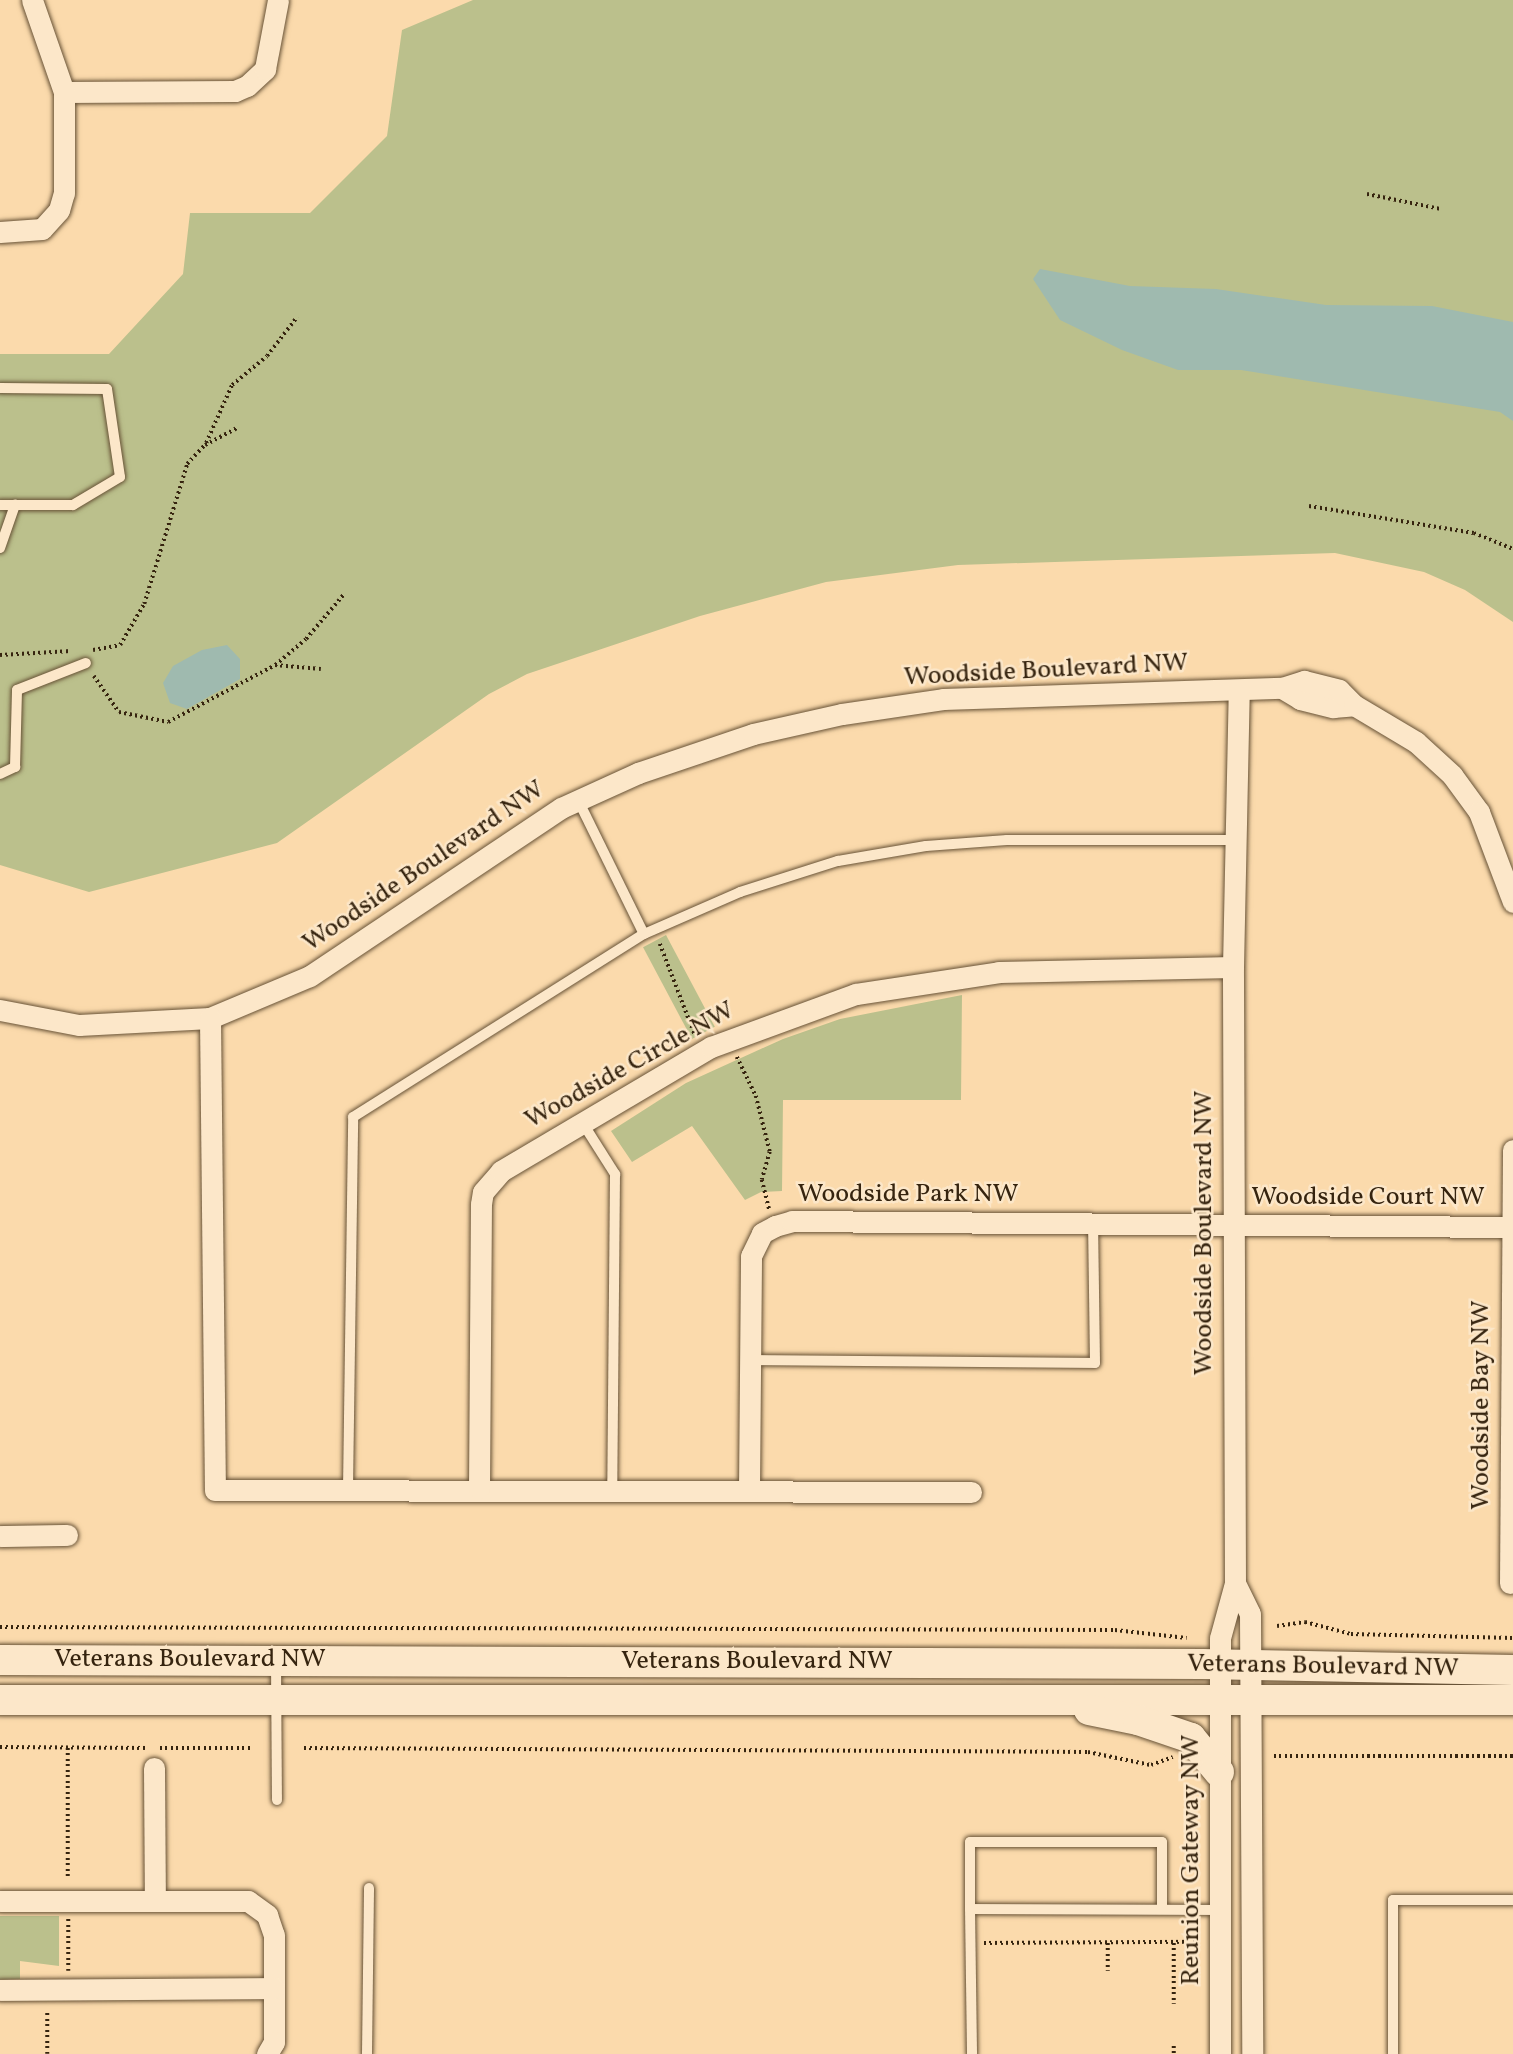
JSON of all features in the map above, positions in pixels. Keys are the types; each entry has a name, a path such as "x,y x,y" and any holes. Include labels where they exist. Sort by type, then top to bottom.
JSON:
{"main road":[{"name":"Veterans Boulevard NW","path":"0,1660 1220,1665 1513,1670"},
{"name":"Veterans Boulevard NW","path":"0,1700 845,1703 1016,1696 1513,1700"},
{"path":"1016,1696 1173,1730 1191,1738 1219,1772"}],"street":[{"path":"0,232 42,229 59,210 64,193 64,92 32,0"},
{"path":"64,92 235,91 247,86 265,69 278,0"},
{"path":"1239,690 1282,688 1311,702 1354,705 1416,742 1452,775 1479,812 1513,902"},
{"name":"Woodside Boulevard NW","path":"0,1010 79,1025 210,1018 310,976 485,855 578,800 638,773 741,739 842,714 1010,695 1239,690 1233,967 1235,1583 1225,1612 1220,1665"},
{"name":"Woodside Circle NW","path":"480,1488 483,1192 501,1171 704,1051 856,994 927,981 1057,969 1233,967"},
{"path":"210,1018 215,1490 612,1488 971,1492"},
{"name":"Woodside Court NW","path":"1232,1225 1510,1227 1513,1150"},
{"name":"Woodside Park NW","path":"749,1489 751,1256 762,1233 792,1221 1232,1225"},
{"name":"Woodside Bay NW","path":"1510,1227 1510,1583"},
{"path":"0,1536 67,1535"},
{"name":"Woodside Boulevard NW","path":"1235,1583 1250,1614 1250,1667"},
{"name":"Reunion Gateway NW","path":"1220,1665 1220,2054"},
{"path":"1250,1667 1252,2054"},
{"path":"154,1768 155,1901"},
{"path":"0,1901 248,1900 267,1915 274,1935 274,2042 267,2054"},
{"path":"0,1990 274,1988"}],"lane":[{"path":"0,388 107,389 120,477 73,505 0,505"},
{"path":"0,548 15,505"},
{"path":"0,774 15,766 17,690 86,663"},
{"path":"578,800 649,931"},
{"path":"348,1489 353,1117 649,931 740,892 838,860 913,848 1007,840 1236,840"},
{"path":"582,1122 615,1174 612,1488"},
{"path":"750,1360 1095,1363 1093,1223"},
{"path":"276,1661 277,1800"},
{"path":"972,2054 971,1842 1162,1842 1162,1909"},
{"path":"367,2054 369,1888"},
{"path":"1393,2054 1393,1900 1513,1900"},
{"path":"971,1909 1220,1910"}],"path":[{"path":"1367,194 1441,209"},
{"path":"0,654 78,651 120,645 144,604 187,464 205,445 232,385 267,356 297,317"},
{"path":"205,445 239,428"},
{"path":"1309,506 1474,533 1513,549"},
{"path":"78,651 120,712 168,722 275,665 306,639 344,594"},
{"path":"275,665 321,669"},
{"path":"649,931 684,1014 704,1051"},
{"path":"728,1040 761,1112 770,1152 762,1180 773,1227"},
{"path":"1277,1626 1305,1622 1351,1634 1513,1638"},
{"path":"0,1627 1115,1630 1191,1639"},
{"path":"0,1747 252,1748"},
{"path":"68,1748 68,1889"},
{"path":"304,1748 1088,1752 1151,1765 1168,1762 1180,1750"},
{"path":"1274,1756 1513,1756"},
{"path":"57,1970 68,1971 68,1912"},
{"path":"1174,1942 1174,2004"},
{"path":"982,1957 982,1943 1199,1942"},
{"path":"1108,1943 1108,1971"},
{"path":"47,1999 47,2054"},
{"path":"1174,2046 1174,2054"}],"green space":[{"path":"473,0 1513,0 1513,622 1465,590 1424,572 1335,553 958,565 826,582 700,616 527,674 489,694 277,843 89,892 0,865 0,354 109,354 183,274 190,213 310,213 387,136 402,30"},
{"path":"666,935 715,1027 692,1039 643,947"},
{"path":"962,995 961,1100 783,1100 782,1191 761,1192 745,1200 692,1126 632,1162 611,1131 686,1083 783,1039 840,1019"},
{"path":"0,1916 59,1916 59,1966 20,1961 20,1979 0,1980"}],"shaded area":[{"path":"1040,269 1130,286 1216,289 1326,305 1432,306 1513,322 1513,421 1500,412 1241,370 1178,370 1122,350 1060,320 1033,279"},
{"path":"227,645 240,659 240,679 187,709 170,703 163,683 173,666 202,650"}]}
